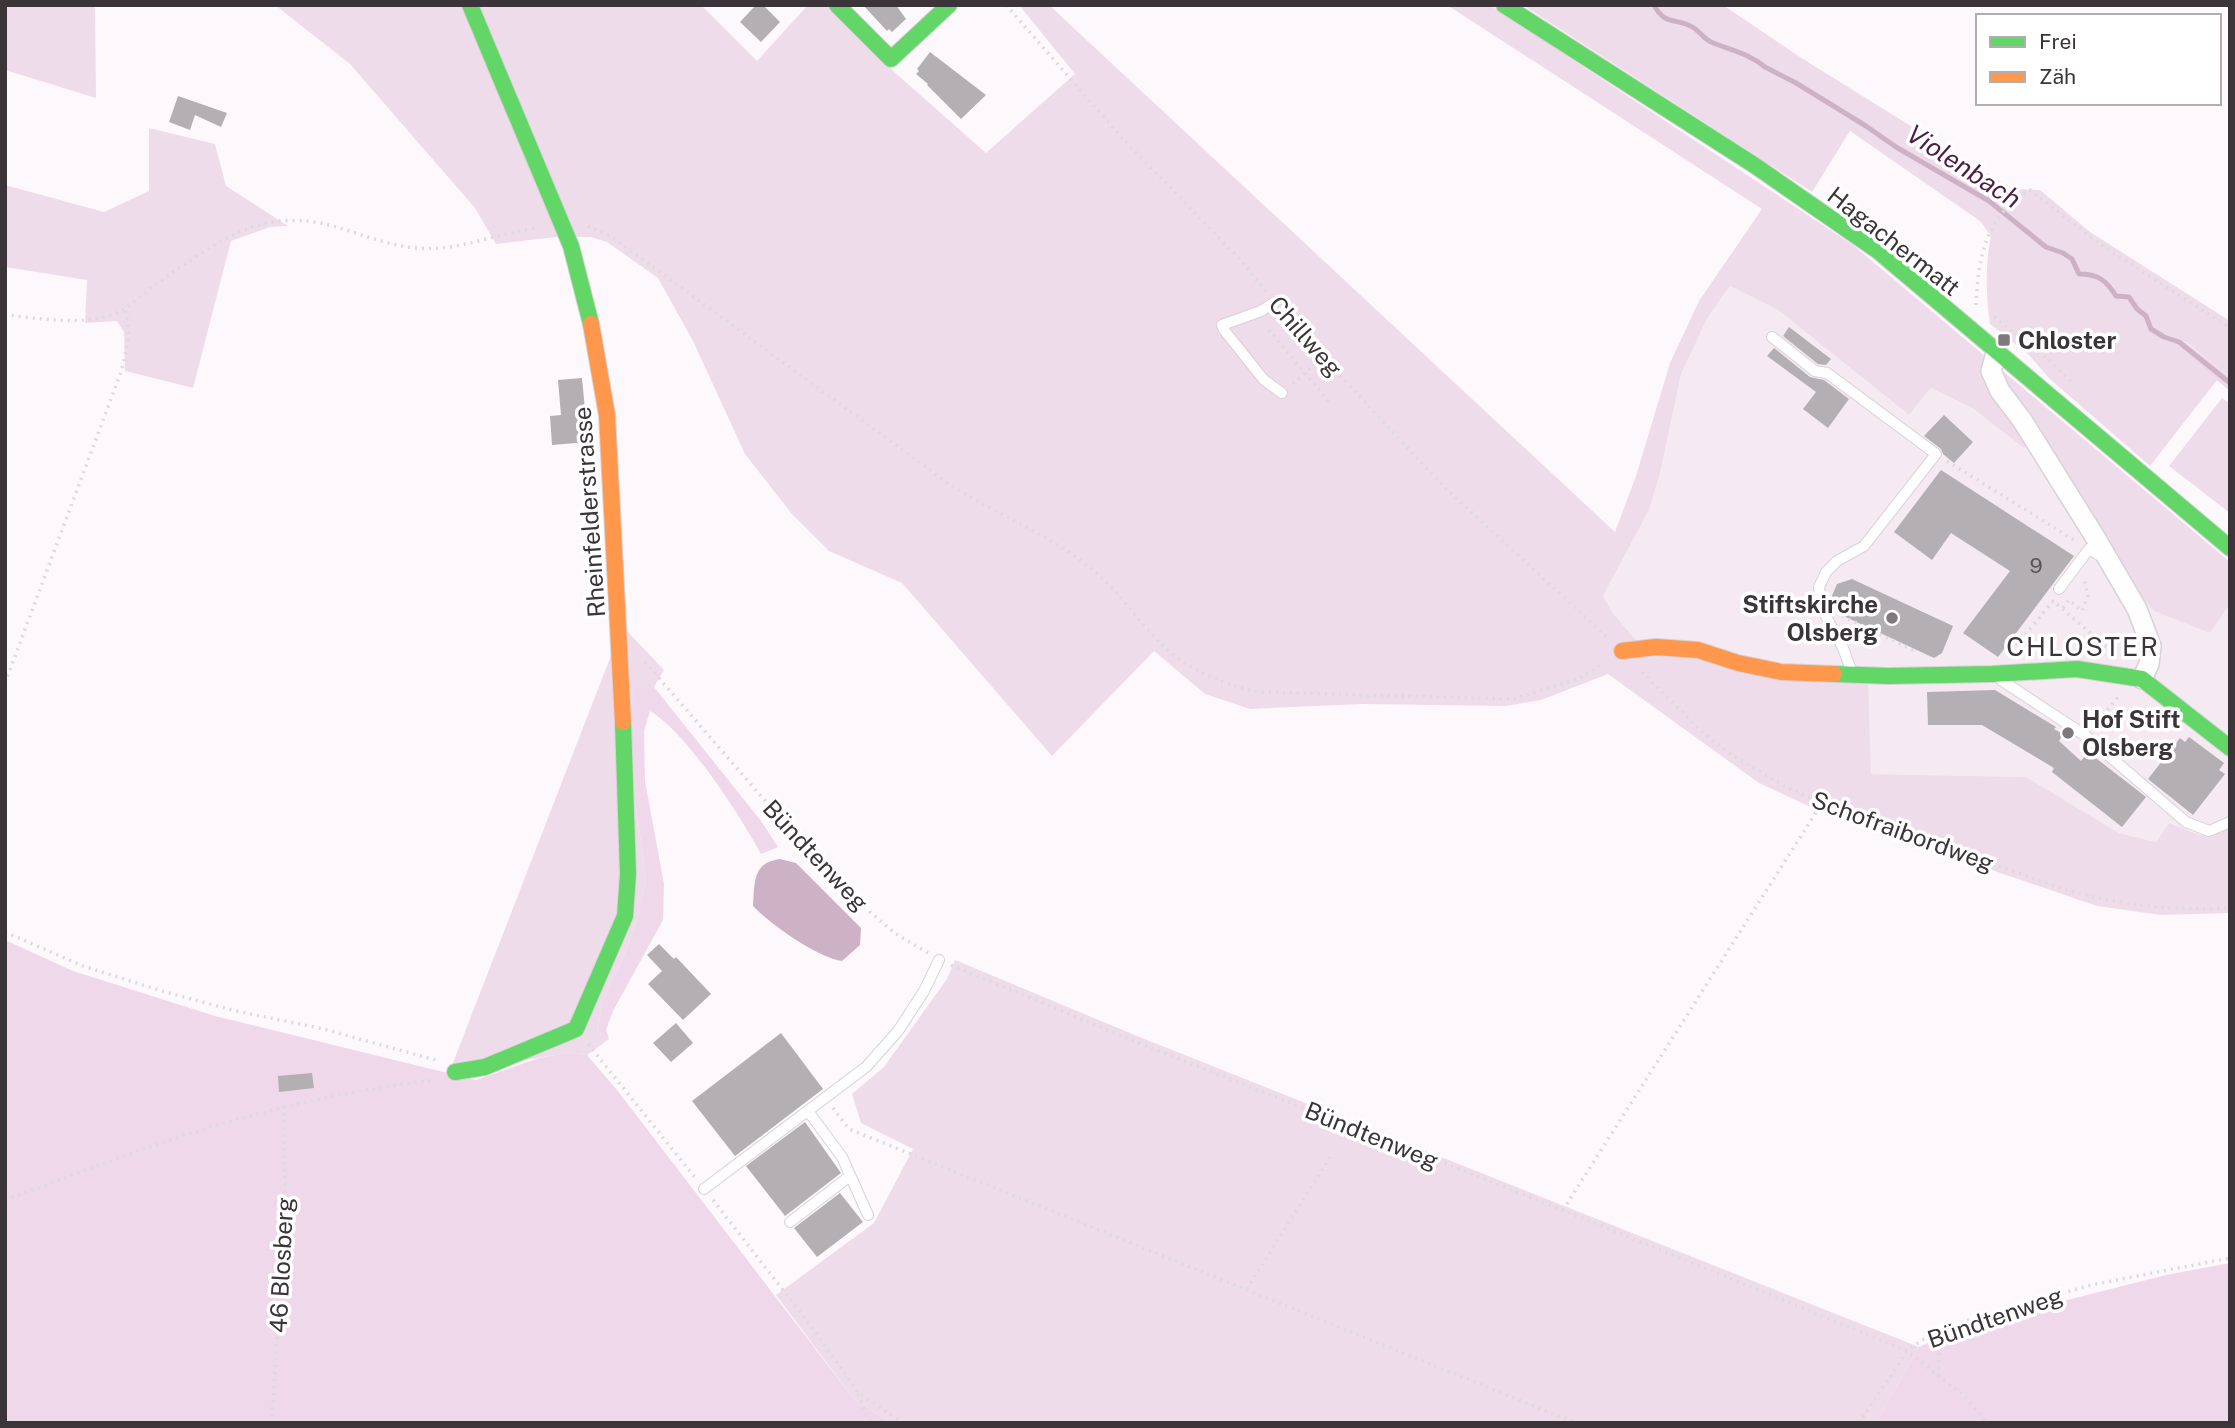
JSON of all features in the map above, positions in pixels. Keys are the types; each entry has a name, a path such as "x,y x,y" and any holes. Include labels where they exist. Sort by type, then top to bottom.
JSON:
{"street":[{"name":"Rheinfelderstrasse","path":"455,1072 485,1067 576,1029 625,916 628,874 621,650 607,415 589,311 571,246 470,5"},
{"path":"837,5 891,59 949,5"},
{"name":"Hagachermatt","path":"1504,5 1754,165 1878,251 2230,548"},
{"path":"1996,353 1991,372 2000,391 2022,420 2137,609 2151,646 2149,664 2142,679"},
{"path":"1622,651 1656,647 1698,650 1782,673 1992,674 2077,669 2142,679 2230,748"}],"lane":[{"path":"1275,302 1261,312 1222,325 1264,380 1282,393"},
{"path":"1772,337 1815,371 1827,373 1936,454 1864,546 1837,561 1826,572 1819,587 1821,607 1843,648 1852,674"},
{"path":"2059,589 2089,549 2109,562"},
{"path":"1992,674 2086,736 2186,822 2209,831 2230,822"},
{"path":"704,1189 866,1067 898,1031 924,991 939,960"},
{"path":"808,1111 842,1157 868,1215"},
{"path":"790,1222 850,1176"}],"path":[{"name":"Chillweg","path":"1006,5 1124,140 1234,253 1322,356 1444,487 1622,651"},
{"path":"1975,335 1978,275 1983,245 2005,208 2030,190 2100,244 2230,328"},
{"path":"5,316 91,319 110,316 125,309 151,288 226,239 250,227 272,222 293,220 328,223 397,245 433,249 530,229 582,225 611,237 948,484 1068,551 1114,589 1166,649 1184,663 1232,686 1283,694 1514,699 1580,678 1622,651"},
{"path":"5,683 121,372 129,327 125,309"},
{"path":"1269,330 1329,402"},
{"path":"1282,393 1322,356"},
{"path":"1936,454 2089,549"},
{"path":"2063,608 2068,600 2082,611 2088,596 2079,561"},
{"path":"1992,674 2053,601 2112,652"},
{"path":"1821,607 1924,655"},
{"name":"Bündtenweg","path":"621,650 644,661 838,885 896,934 939,960 1146,1046 1563,1210 1907,1351 1922,1340 1969,1320 2091,1285 2230,1258"},
{"name":"Schofraibordweg","path":"1622,651 1701,731 1732,756 1778,783 1822,803 2098,899 2153,908 2230,908"},
{"path":"2086,736 2127,685 2142,679"},
{"path":"1563,1210 1822,803"},
{"path":"5,932 83,966 164,992 236,1011 324,1028 437,1061 455,1072"},
{"path":"5,1200 166,1141 284,1107 379,1087 435,1080 455,1072"},
{"path":"825,1098 849,1129 1576,1423"},
{"name":"46 Blosberg","path":"272,1423 285,1204 284,1107"},
{"path":"1247,1289 1332,1154"},
{"path":"814,1330 858,1392 870,1423"},
{"path":"1939,1376 1939,1353 1946,1330"},
{"path":"1859,1423 1907,1351 1963,1395 1988,1423"},
{"path":"858,1392 903,1423"}],"shaded area":[{"path":"5,5 95,5 96,98 5,70"},
{"path":"275,5 701,5 757,61 808,5 826,5 892,70 986,153 1075,74 1019,5 1049,5 1615,532 1636,476 1670,363 1699,301 1762,209 1447,5 1490,5 1853,245 2230,562 2230,604 2210,633 2154,611 2143,598 2042,433 2024,448 1972,408 1931,388 1909,415 1778,310 1730,286 1708,317 1681,374 1660,474 1649,510 1603,596 1612,612 1636,640 1868,685 1871,774 2026,777 2119,833 2156,842 2169,823 2200,835 2230,824 2230,913 2161,915 2097,906 1817,810 1759,783 1608,674 1541,700 1506,706 1364,704 1250,709 1205,694 1154,651 1052,756 902,583 829,551 792,514 745,454 693,341 658,278 607,242 590,237 557,237 496,244 475,208 350,64"},
{"path":"1523,5 1723,5 1803,59 2012,189 2040,190 2090,232 2230,321 2230,377 2186,342 2181,345 2195,362 2217,380 2150,466 2050,379 2029,355 1990,324 1987,280 1991,236 1980,221 1850,131 1812,192"},
{"path":"149,128 215,144 226,186 288,226 270,227 231,241 193,388 125,371 124,332 117,321 85,323 87,280 5,267 5,185 104,212 149,191"},
{"path":"1730,286 1778,310 1909,415 1931,388 1972,408 2024,448 2041,432 2143,598 2210,633 2230,604 2230,824 2200,835 2169,823 2156,842 2119,833 2026,777 1870,774 1636,640 1612,612 1603,596 1649,510 1660,474 1681,374 1708,317"},
{"path":"2185,342 2230,377 2230,391 2195,362 2180,345"},
{"path":"2222,398 2230,404 2230,513 2169,466"},
{"path":"626,630 664,670 654,687 636,689 636,807 646,879 637,919 624,956 602,1002 598,1031 609,1039 587,1055 567,1053 449,1073 612,653"},
{"path":"654,687 761,821 778,847 761,854 712,776 680,737 650,711 644,731 645,781 664,884 663,920 613,1011 606,1030 609,1039 598,1031 602,1002 624,956 637,919 646,879 636,807 630,714 636,688"},
{"path":"780,859 796,863 861,928 860,945 842,961 820,954 795,939 753,906 755,882 760,869 771,861"},
{"path":"5,940 73,971 215,1016 476,1080 539,1058 567,1053 587,1055 617,1090 853,1398 890,1423 5,1423"},
{"path":"955,960 1137,1036 1919,1347 1876,1423 890,1423 853,1398 776,1295 874,1223 913,1149 861,1123 852,1094 884,1067 947,979"},
{"path":"2230,1263 2230,1423 1876,1423 1919,1347 1950,1333 1996,1318 2166,1275"}],"building":[{"path":"756,5 763,5 780,22 761,42 740,22"},
{"path":"863,5 896,5 906,19 892,32 889,29 887,31"},
{"path":"930,52 986,95 961,119 916,74"},
{"path":"178,96 227,113 221,127 195,115 190,130 169,122"},
{"path":"1789,327 1831,359 1826,365 1818,364 1783,336"},
{"path":"1774,348 1810,377 1824,380 1849,399 1828,428 1803,409 1816,392 1767,356"},
{"path":"582,378 588,442 552,445 550,416 561,415 558,380"},
{"path":"1944,415 1973,442 1954,463 1924,436"},
{"path":"1941,470 2074,556 1998,657 1963,633 2010,571 1951,533 1932,560 1894,532"},
{"name":"Stiftskirche Olsberg","path":"1852,579 1953,626 1942,653 1934,658 1835,612 1831,598 1837,584"},
{"path":"1995,690 2056,727 2054,729 2063,734 2059,741 2081,761 2088,752 2146,797 2122,827 2052,772 2054,768 1982,725 1928,725 1927,692"},
{"path":"2189,737 2224,763 2219,770 2225,774 2193,815 2148,779 2180,738 2185,742"},
{"path":"659,944 674,959 676,957 711,994 683,1020 648,984 662,971 647,955"},
{"path":"676,1023 693,1043 671,1062 653,1043"},
{"path":"781,1033 823,1089 735,1156 692,1101"},
{"path":"312,1073 314,1088 279,1092 278,1076"},
{"path":"805,1122 841,1173 785,1216 746,1166"},
{"path":"840,1193 863,1222 817,1257 794,1228"}],"waterway":[{"name":"Violenbach","path":"1654,5 1667,19 1688,25 1709,41 1759,62 1989,201 2046,247 2072,259 2079,274 2091,275 2105,282 2116,296 2129,297 2146,316 2151,329 2179,342 2230,383"}],"traffic: fast":[{"path":"470,5 571,246 591,324"},
{"path":"837,5 891,59 949,5"},
{"path":"1504,5 1754,165 1878,251 2230,548"},
{"path":"1834,674 1992,674 2077,669 2142,679 2230,748"},
{"path":"455,1072 485,1067 576,1029 625,916 628,874 623,722"}],"traffic: slow":[{"path":"591,324 607,415 623,722"},
{"path":"1622,651 1656,647 1698,650 1738,663 1781,672 1834,674"}],"place":[{"name":"Chloster","path":"2004,340"},
{"name":"Stiftskirche Olsberg","path":"1892,618"},
{"name":"Hof Stift Olsberg","path":"2068,733"}],"district":[{"name":"CHLOSTER","path":"2083,646"}]}
